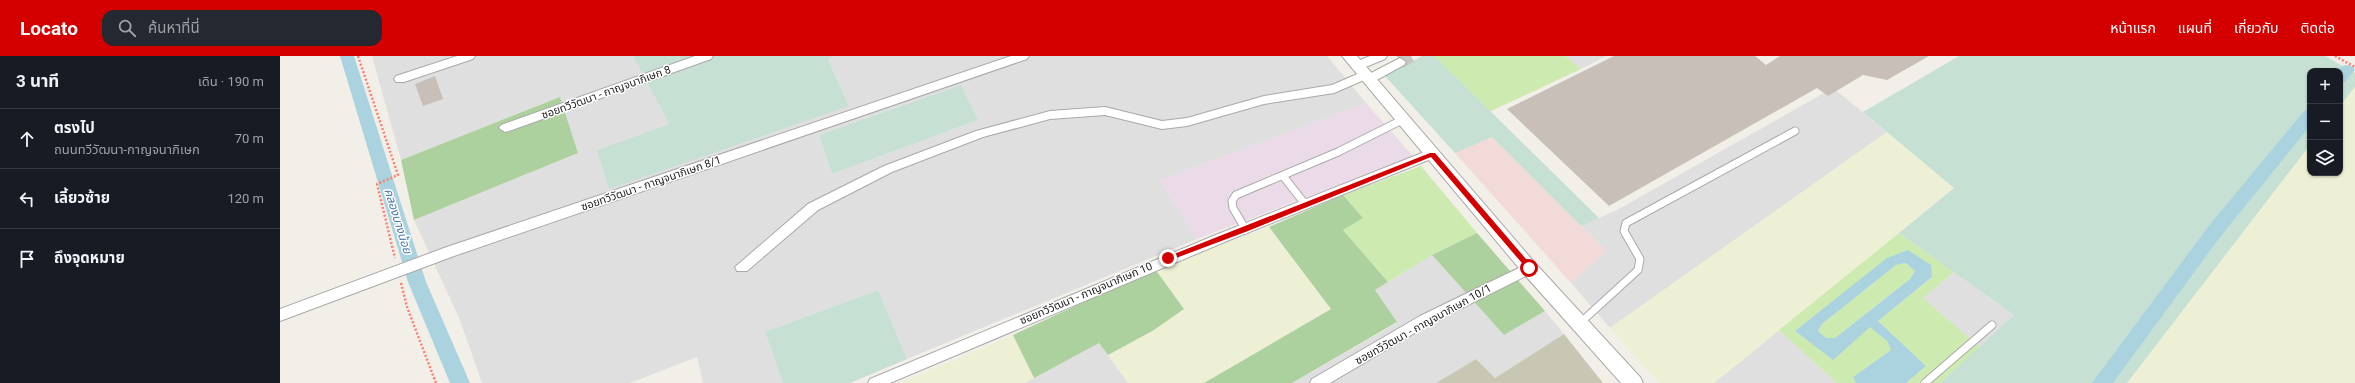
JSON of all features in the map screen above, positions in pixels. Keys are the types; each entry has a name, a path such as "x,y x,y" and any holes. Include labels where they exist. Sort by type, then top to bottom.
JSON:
{"street":[{"path":"400,79 469,56"},
{"name":"ซอยทวีวัฒนา - กาญจนาภิเษก 8","path":"505,128 707,56"},
{"name":"ซอยทวีวัฒนา - กาญจนาภิเษก 8/1","path":"280,315 449,252 1023,56"},
{"path":"742,267 813,207 888,169 980,134 1050,115 1104,111 1162,125 1187,122 1264,100 1334,89 1360,69 1381,56"},
{"path":"1360,69 1400,62"},
{"path":"1360,69 1529,268 1633,383"},
{"name":"ซอยทวีวัฒนา - กาญจนาภิเษก 10","path":"875,383 1168,258 1246,230 1305,204 1432,154"},
{"name":"ซอยทวีวัฒนา - กาญจนาภิเษก 10/1","path":"1317,383 1425,320 1529,268"}],"lane":[{"path":"1246,230 1233,208 1233,198 1338,152 1402,120"},
{"path":"1580,323 1638,270 1640,259 1624,231 1626,223 1795,131"},
{"path":"1283,176 1305,204"},
{"path":"1925,383 1992,325"}],"path":[{"path":"358,56 398,175 377,184 395,260"},
{"path":"2335,56 2355,67"},
{"path":"400,280 407,308 436,383"}],"shaded area":[{"path":"372,56 633,56 669,124 597,150 849,106 828,58 835,56 1327,56 1366,103 1160,180 1197,239 907,359 878,290 765,332 783,383 703,383 697,357 630,383 482,383 460,320 414,220 578,153 560,97 401,160","holes":["961,85 978,120 832,174 819,135"]},
{"path":"633,56 835,56 828,59 849,106 609,189 597,150 669,124"},
{"path":"1422,56 1434,56 1599,218 1581,226 1492,137 1455,153 1385,76"},
{"path":"1565,56 1606,56 1581,69"},
{"path":"1959,56 2325,56 2355,73 2355,87 2343,102 2343,68 2307,68 2307,149 2127,383 1940,383 2014,315 1899,233 1954,188 1863,112"},
{"path":"961,85 978,120 832,174 819,135"},
{"path":"2355,87 2355,383 2127,383 2307,149 2307,176 2343,176 2343,102"},
{"path":"1833,88 1887,132 1610,328 1571,283 1606,251 1581,226 1617,210"},
{"path":"1366,103 1413,156 1197,239 1160,180"},
{"path":"1887,132 1954,188 1714,383 1659,383 1610,328"},
{"path":"1492,137 1606,251 1571,283 1455,153"},
{"path":"1269,227 1331,308 1204,383 1128,383 1108,355 1154,330 1155,269"},
{"path":"1432,255 1504,335 1545,311 1564,334 1495,378 1476,359 1436,383 1292,383 1397,323 1375,290"},
{"path":"1954,272 2015,316 1980,347 1923,298"},
{"path":"878,290 907,359 850,383 783,383 765,332"},
{"path":"1779,330 1837,383 1714,383"},
{"path":"1564,334 1603,383 1436,383 1476,359 1495,378"},
{"path":"1013,335 1034,378 1024,383 901,383"},
{"path":"1099,342 1128,383 1024,383"}],"green space":[{"path":"1434,56 1565,56 1581,69 1489,112"},
{"path":"560,97 578,153 414,220 401,160"},
{"path":"1421,166 1477,233 1432,255 1388,282 1342,229 1363,218 1343,195"},
{"path":"1343,195 1363,218 1343,230 1388,282 1375,290 1397,322 1292,383 1204,383 1331,309 1269,227"},
{"path":"1477,233 1545,311 1504,335 1432,255"},
{"path":"1899,233 1954,272 1923,298 1980,347 1940,383 1906,383 1926,366 1878,321 1932,277 1908,250 1795,331 1833,359 1870,326 1887,341 1891,350 1853,377 1856,383 1837,383 1779,330"},
{"path":"1906,263 1915,271 1910,279 1835,338 1826,338 1818,331 1822,324 1896,265"},
{"path":"1155,269 1184,309 1154,330 1108,355 1099,343 1034,378 1013,335"}],"water":[{"path":"1908,250 1931,265 1932,277 1878,321 1926,366 1906,383 1856,383 1853,377 1891,350 1887,341 1870,327 1833,360 1795,331 1887,258","holes":["1906,263 1915,271 1910,279 1835,338 1826,338 1818,331 1822,324 1896,265"]}],"building":[{"path":"1614,56 1755,56 1766,65 1780,56 1929,56 1887,80 1863,75 1828,96 1817,88 1609,206 1507,109"},
{"path":"435,76 443,99 423,106 415,84"}],"waterway":[{"name":"คลองบางน้อย","path":"347,56 417,282 460,383"},
{"path":"2343,75 2347,70"},
{"path":"2102,383 2214,232 2307,119"}],"tunnel":[{"path":"1400,62 1411,56"}],"route":[{"path":"1168,258 1246,230 1305,204 1432,154 1529,268"}]}
